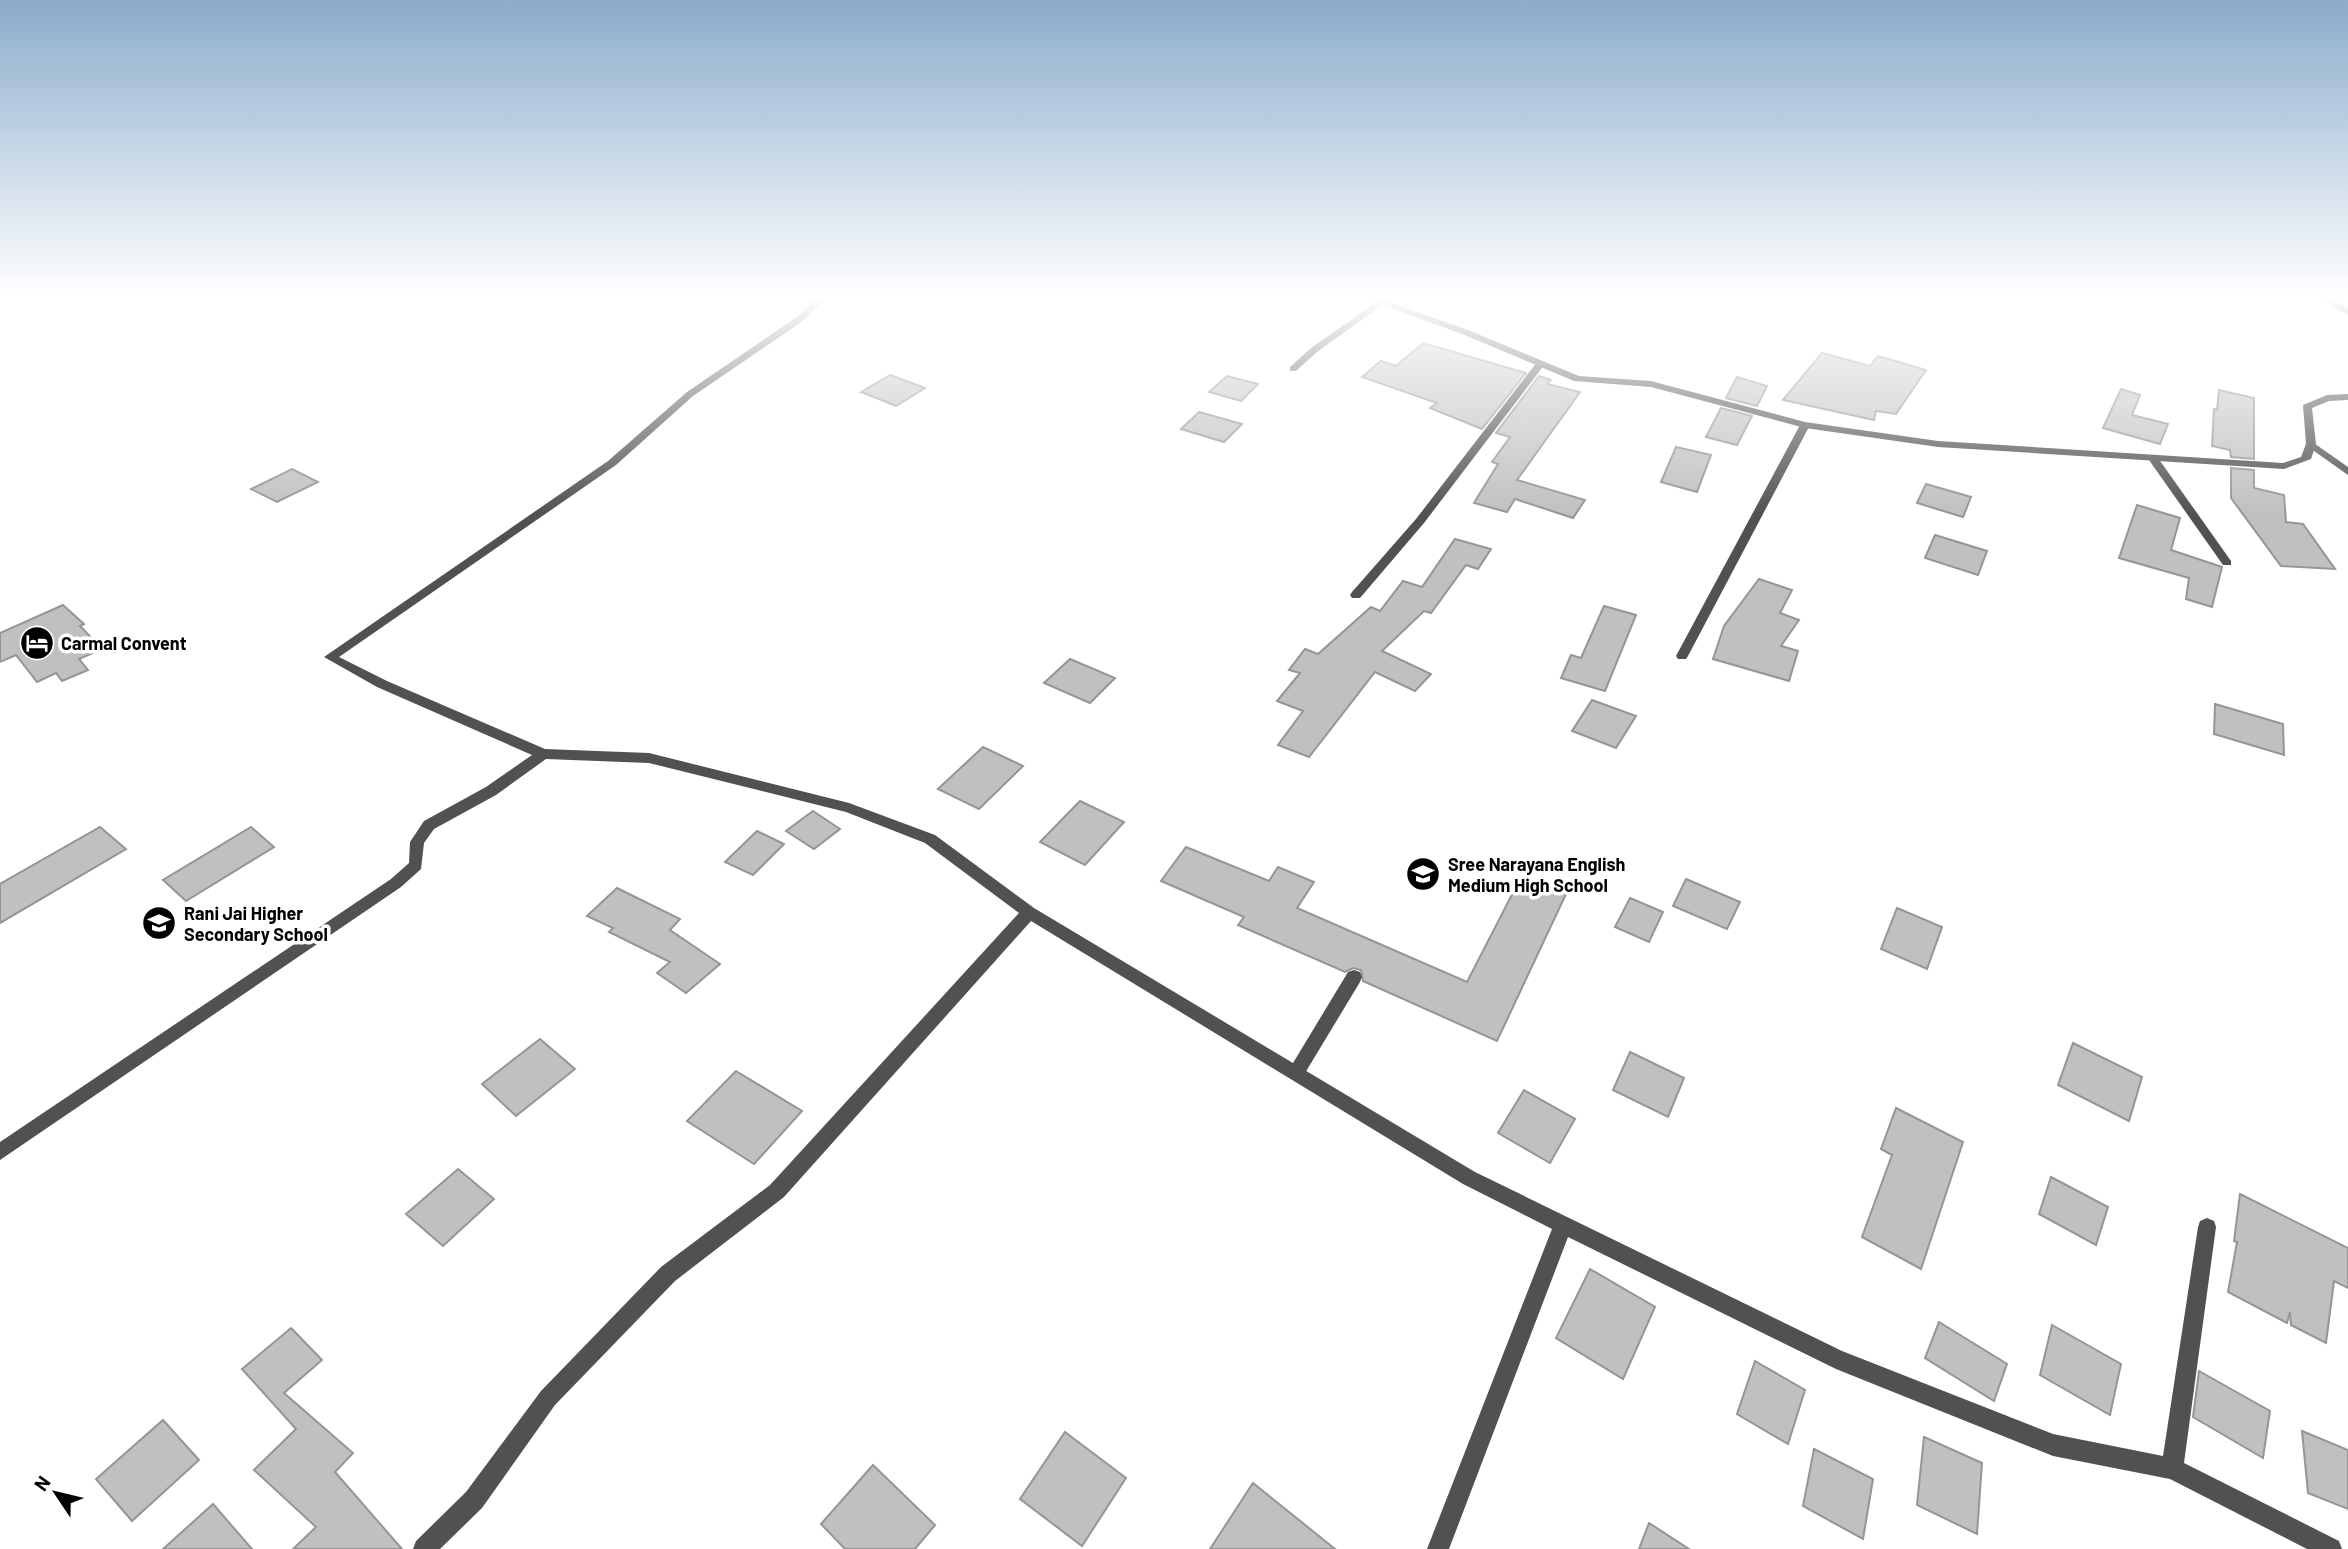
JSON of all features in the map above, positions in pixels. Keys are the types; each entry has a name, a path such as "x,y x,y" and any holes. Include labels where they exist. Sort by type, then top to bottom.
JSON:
{"street":[{"path":"727,369 691,394 612,463 330,657 382,684 543,754 649,758 849,808 930,839 1029,912 1469,1178 1836,1359 2053,1445 2172,1469 2331,1549"},
{"path":"1356,595 1420,521 1535,369"},
{"path":"1552,369 1577,379 1651,384 1805,425 1938,444 2154,460 2284,466 2306,459 2311,444 2307,407 2327,398 2348,397"},
{"path":"1682,656 1805,425"},
{"path":"2311,444 2348,472"},
{"path":"2154,460 2227,563"},
{"path":"0,1152 396,883 416,865 417,842 429,825 491,791 543,754"},
{"path":"424,1549 474,1500 548,1398 668,1274 777,1191 1029,912"},
{"path":"1296,1073 1354,977"},
{"path":"1438,1549 1563,1225"},
{"path":"2172,1469 2207,1227"}],"building":[{"path":"1371,369 1513,369 1526,373 1482,429 1430,408 1437,403 1362,377"},
{"path":"1808,369 1926,370 1896,414 1876,411 1874,420 1783,400"},
{"path":"890,375 925,388 896,406 861,392"},
{"path":"1227,376 1258,384 1241,401 1209,392"},
{"path":"1539,376 1551,380 1547,384 1580,392 1517,480 1585,500 1573,518 1515,499 1507,512 1474,503 1498,464 1492,462 1510,437 1496,433"},
{"path":"1737,377 1767,386 1757,406 1726,398"},
{"path":"2121,389 2140,395 2132,415 2168,424 2160,444 2103,428"},
{"path":"2219,390 2254,398 2254,459 2231,457 2230,450 2212,446 2214,409 2217,410"},
{"path":"1721,408 1752,416 1737,445 1706,437"},
{"path":"1199,412 1242,424 1224,442 1181,429"},
{"path":"1676,447 1711,455 1697,492 1661,482"},
{"path":"2231,468 2254,470 2254,488 2284,495 2286,522 2303,524 2335,569 2281,566 2231,498"},
{"path":"292,469 318,482 277,502 251,489"},
{"path":"1926,484 1971,497 1963,517 1917,503"},
{"path":"2137,505 2180,518 2171,550 2222,567 2212,607 2186,599 2189,578 2119,558"},
{"path":"1935,535 1987,551 1978,575 1925,558"},
{"path":"1455,539 1491,549 1478,569 1466,565 1431,613 1424,611 1382,651 1431,674 1415,691 1375,672 1309,757 1278,745 1303,711 1277,701 1300,673 1289,670 1305,649 1318,654 1371,607 1380,611 1403,581 1422,587"},
{"path":"1759,579 1792,590 1780,613 1799,620 1781,646 1798,651 1789,681 1713,659 1724,626"},
{"path":"63,605 84,624 80,626 102,649 79,659 88,670 62,681 56,673 37,682 16,655 0,662 0,633"},
{"path":"1604,606 1636,615 1605,691 1561,678 1571,655 1581,658"},
{"path":"1070,659 1115,678 1090,703 1044,683"},
{"path":"1592,700 1636,716 1616,748 1572,731"},
{"path":"2215,704 2283,724 2284,755 2214,734"},
{"path":"983,747 1023,766 979,809 938,789"},
{"path":"1080,801 1124,822 1085,865 1040,842"},
{"path":"813,811 840,829 814,849 786,831"},
{"path":"100,827 126,849 0,923 0,884"},
{"path":"251,827 274,847 186,901 163,880"},
{"path":"757,831 784,844 753,875 725,862"},
{"path":"1186,847 1269,881 1278,867 1314,882 1297,908 1467,982 1521,877 1566,894 1497,1041 1363,981 1361,970 1353,968 1345,972 1238,925 1244,917 1161,881"},
{"path":"1686,879 1740,902 1727,929 1673,906"},
{"path":"617,888 680,919 670,930 720,964 686,993 657,973 670,962 609,932 613,928 587,916"},
{"path":"1630,898 1663,912 1649,942 1615,927"},
{"path":"1897,908 1942,927 1927,969 1881,949"},
{"path":"540,1039 575,1069 516,1116 482,1084"},
{"path":"2073,1043 2142,1077 2129,1121 2058,1085"},
{"path":"1630,1052 1684,1078 1668,1117 1613,1090"},
{"path":"736,1071 802,1111 754,1164 687,1121"},
{"path":"1524,1090 1575,1119 1550,1163 1498,1133"},
{"path":"1896,1108 1963,1142 1921,1269 1862,1237 1892,1155 1881,1149"},
{"path":"458,1169 494,1199 443,1246 406,1214"},
{"path":"2051,1177 2108,1207 2096,1245 2039,1214"},
{"path":"2240,1194 2348,1248 2348,1288 2334,1281 2326,1343 2291,1325 2290,1312 2287,1323 2228,1292 2237,1242 2234,1241"},
{"path":"1590,1269 1655,1307 1623,1379 1556,1338"},
{"path":"1939,1322 2007,1364 1994,1401 1925,1358"},
{"path":"2052,1325 2121,1364 2110,1415 2040,1375"},
{"path":"291,1328 322,1360 284,1393 353,1453 335,1472 402,1549 293,1549 316,1527 254,1470 296,1429 242,1369"},
{"path":"1755,1361 1805,1390 1788,1444 1737,1414"},
{"path":"2199,1371 2270,1411 2263,1458 2193,1417"},
{"path":"163,1420 199,1460 132,1521 96,1479"},
{"path":"2302,1431 2348,1450 2348,1509 2308,1493"},
{"path":"1065,1432 1126,1478 1082,1546 1020,1499"},
{"path":"1924,1437 1982,1463 1977,1534 1917,1505"},
{"path":"1814,1449 1873,1479 1863,1539 1803,1506"},
{"path":"873,1465 935,1525 915,1549 845,1549 821,1524"},
{"path":"1253,1483 1335,1549 1210,1549"},
{"path":"213,1504 252,1549 163,1549"},
{"path":"1649,1523 1689,1549 1639,1549"}],"place":[{"name":"Carmal Convent","path":"37,643"},
{"name":"Sree Narayana English Medium High School","path":"1423,874"},
{"name":"Rani Jai Higher Secondary School","path":"159,923"}]}
